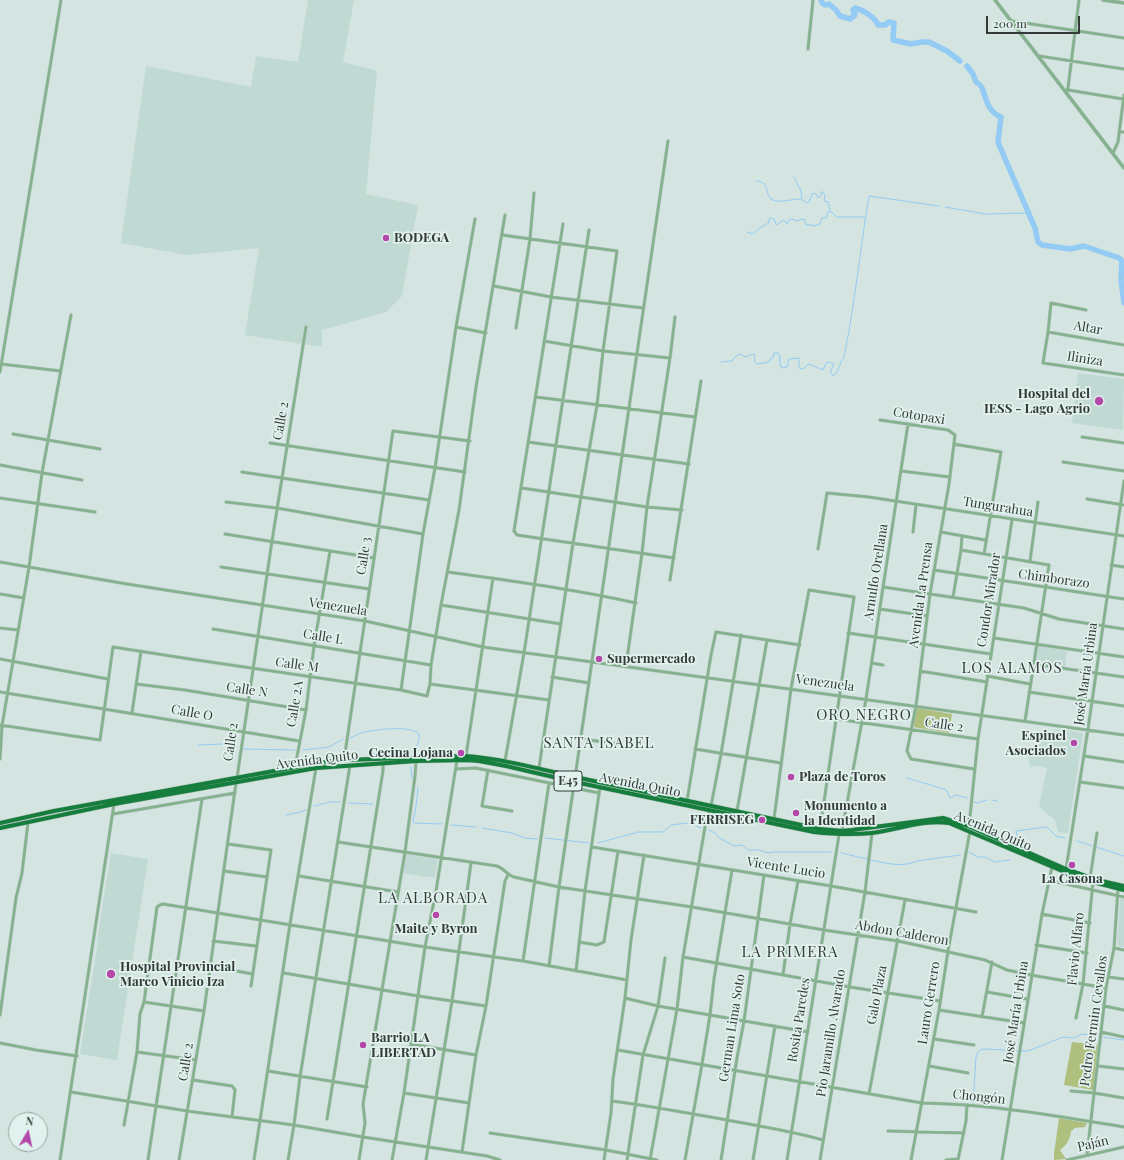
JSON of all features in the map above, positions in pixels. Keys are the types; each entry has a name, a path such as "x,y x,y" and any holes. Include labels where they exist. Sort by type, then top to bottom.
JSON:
{"highway":[{"name":"Avenida Quito","path":"0,828 295,767 344,760 466,756 539,768 600,787 710,808 814,832 872,833 934,822 949,823 1052,867 1093,882 1124,890"},
{"name":"Avenida Quito","path":"0,824 54,811 236,779 316,768 416,761 479,761 688,801 710,808 841,833 934,818 949,819 1066,869 1090,878 1124,886"}],"street":[{"path":"0,372 61,0"},
{"path":"808,49 813,0"},
{"path":"995,0 1067,91 1124,168"},
{"path":"1067,91 1079,0"},
{"path":"1103,0 1124,3"},
{"path":"1012,22 1124,38"},
{"path":"1039,56 1124,69"},
{"path":"1067,91 1124,97 1118,142 1113,153"},
{"path":"1119,132 1124,132"},
{"path":"550,966 559,887 668,140"},
{"path":"516,328 530,239 534,193"},
{"path":"505,215 476,387 465,472 431,665 430,684 549,700"},
{"path":"401,690 404,660 410,630 423,534 475,219"},
{"path":"563,224 522,488 514,527 515,533 542,539 674,558"},
{"path":"505,762 524,653 590,230"},
{"path":"502,235 617,251 602,351 597,405 573,543 539,768"},
{"path":"494,286 551,297 643,308"},
{"path":"1048,332 1051,303 1086,310"},
{"path":"0,758 1,726 8,694 24,598 42,472 71,315"},
{"path":"626,666 636,603 647,507 675,317"},
{"name":"Calle 2","path":"179,1160 204,1011 247,701 306,327"},
{"path":"456,328 486,332"},
{"name":"Altar","path":"1048,332 1124,346"},
{"name":"Iliniza","path":"1048,332 1043,363 1124,375"},
{"path":"544,341 602,351 670,358"},
{"path":"1,364 61,372"},
{"path":"670,580 701,381"},
{"path":"536,397 695,417"},
{"name":"Cotopaxi","path":"880,420 948,430 954,433"},
{"name":"Arnulfo Orellana","path":"841,833 872,663 908,424"},
{"name":"Calle 3","path":"344,760 393,431 470,441"},
{"name":"Avenida La Prensa","path":"954,433 955,436 950,477 930,594 916,706 907,751 911,759 974,769"},
{"path":"13,434 100,449"},
{"path":"1082,437 1124,443"},
{"path":"528,442 689,464"},
{"path":"270,443 465,472"},
{"name":"Cotopaxi","path":"954,444 1001,452 990,516"},
{"path":"1063,462 1124,471"},
{"path":"0,465 82,480"},
{"path":"901,471 950,477"},
{"path":"242,472 429,500"},
{"name":"José María Urbina","path":"1066,869 1124,481"},
{"path":"522,488 647,507 682,510"},
{"name":"Tungurahua","path":"818,550 827,492 869,497 1124,536"},
{"path":"0,498 95,512"},
{"path":"1087,499 1124,504"},
{"path":"226,502 277,508 423,534"},
{"path":"1030,562 1038,502"},
{"path":"913,532 916,505"},
{"path":"984,554 990,516"},
{"name":"Condor Mirador","path":"968,826 981,715 1012,520"},
{"path":"941,532 986,540"},
{"path":"225,534 374,558"},
{"path":"953,597 962,536"},
{"path":"961,550 1049,565 1025,721"},
{"name":"Calle 2A","path":"295,767 306,710 314,646 330,551"},
{"name":"Venezuela","path":"0,562 365,621 483,647 1124,735"},
{"path":"1112,565 1124,568"},
{"path":"221,567 369,589"},
{"name":"Chimborazo","path":"934,570 1124,599"},
{"path":"448,572 534,584 636,603"},
{"path":"466,756 493,578"},
{"path":"884,587 1024,608 1058,619 1124,629"},
{"path":"774,819 780,763 808,590 854,597 820,829"},
{"path":"0,594 24,598"},
{"path":"441,605 561,624"},
{"path":"880,609 928,616"},
{"path":"0,628 18,630"},
{"name":"Calle L","path":"212,629 431,665"},
{"path":"688,801 711,654 716,632 800,645"},
{"path":"848,633 991,654"},
{"path":"650,1159 678,1009 683,957 700,864 706,821 721,754 732,681 741,635"},
{"path":"994,638 1124,657"},
{"path":"737,812 767,640"},
{"name":"Calle M","path":"108,679 113,647 401,690 427,696 430,684"},
{"path":"132,713 141,651"},
{"path":"0,660 108,679 100,740 1,726"},
{"path":"872,663 883,665"},
{"path":"1033,664 1124,677"},
{"path":"920,671 987,682"},
{"path":"988,676 1030,684"},
{"path":"552,677 589,683"},
{"name":"Calle N","path":"136,684 185,690 306,710"},
{"name":"Calle O","path":"0,692 299,741"},
{"path":"1029,692 1124,706"},
{"name":"Calle 2","path":"836,719 978,739"},
{"path":"581,739 620,744"},
{"path":"696,749 780,763"},
{"path":"1084,756 1124,762"},
{"path":"392,1160 404,1093 425,947 442,858 457,760"},
{"path":"359,1160 365,1123 363,1104 405,852 416,761"},
{"path":"327,1119 365,886 383,763"},
{"path":"288,1160 350,765"},
{"path":"254,1160 284,973 290,924 316,768"},
{"path":"456,769 476,768 488,770 599,793"},
{"path":"488,770 482,806 512,810"},
{"path":"1080,782 1124,788"},
{"path":"523,960 549,783"},
{"path":"576,970 585,891 600,787"},
{"path":"113,814 235,793"},
{"path":"148,1160 202,799"},
{"path":"60,1160 77,1056 114,804"},
{"path":"0,1015 2,986 16,898 22,873 28,822"},
{"path":"968,826 970,831"},
{"name":"Lauro Gerrero","path":"911,1160 934,1039 948,951 970,831"},
{"name":"Rosita Paredes","path":"787,1160 815,980 841,833"},
{"name":"Pío Jaramillo Alvarado","path":"820,1160 850,987 870,857 872,833"},
{"path":"1090,878 1097,833"},
{"name":"Abdon Calderon","path":"338,842 499,867 505,870 508,875 559,887 612,894 898,941 992,962 1007,970 1106,988"},
{"path":"228,844 271,850 251,986"},
{"name":"Vicente Lucio","path":"592,847 832,886 976,912"},
{"path":"579,942 597,945 604,942 618,851"},
{"path":"604,1160 631,940 644,855"},
{"path":"426,1160 452,1001 471,863"},
{"name":"José María Urbina","path":"1002,1160 1036,945 1048,880 1052,867"},
{"path":"685,1160 710,1015 732,870"},
{"path":"224,871 267,877"},
{"path":"462,1152 476,1055 486,1006 505,881 508,875"},
{"name":"German Lima Soto","path":"721,1160 744,1021 764,875"},
{"path":"298,876 398,892"},
{"path":"1048,880 1124,897"},
{"path":"783,975 798,881"},
{"name":"Flavio Alfaro","path":"1076,1018 1083,984 1087,953 1093,882"},
{"name":"Pedro Fermin Cevallos","path":"1087,1155 1106,988 1114,948 1118,889"},
{"name":"Galo Plaza","path":"869,1094 905,900"},
{"path":"124,1125 137,1052 140,1014 144,1002 157,907 163,904 425,947 523,960 627,980"},
{"path":"1042,914 1090,924"},
{"path":"213,941 256,946"},
{"path":"1036,945 1087,953"},
{"path":"1114,948 1124,950"},
{"path":"683,957 850,987 940,1000"},
{"path":"627,1160 643,1055 658,1006 665,958"},
{"path":"982,1017 992,962"},
{"path":"210,966 253,974"},
{"path":"284,973 486,1006"},
{"path":"1108,977 1124,979"},
{"path":"987,992 1027,999"},
{"path":"625,998 658,1006 808,1032"},
{"path":"144,1002 204,1011"},
{"path":"1104,1006 1124,1010"},
{"path":"939,1010 1024,1023"},
{"path":"753,1160 775,1026"},
{"path":"1101,1032 1124,1037"},
{"path":"934,1039 974,1045"},
{"path":"0,1043 77,1056"},
{"path":"411,1044 476,1055"},
{"name":"Chongón","path":"618,1050 922,1103 958,1104 1010,1110 1124,1127"},
{"path":"137,1052 196,1060"},
{"path":"929,1066 968,1073"},
{"path":"1098,1066 1124,1069"},
{"path":"268,1071 333,1083 367,1087"},
{"path":"193,1080 226,1084 234,1087 232,1117"},
{"path":"1072,1091 1124,1098"},
{"path":"71,1092 188,1111 294,1125 487,1156 500,1160"},
{"path":"404,1093 469,1103"},
{"path":"612,1101 791,1131 824,1140"},
{"path":"946,1160 958,1160 966,1121 967,1105"},
{"path":"888,1131 964,1133"},
{"path":"490,1133 606,1150 657,1160"},
{"name":"Paján","path":"1067,1160 1078,1159 1087,1155 1124,1147"}],"shaded area":[{"path":"308,0 354,0 343,62 377,71 366,194 418,205 402,296 386,312 322,330 322,347 245,335 259,248 187,255 121,243 146,66 251,87 256,56 298,62"},
{"name":"Hospital del IESS - Lago Agrio","path":"1078,373 1124,379 1123,430 1072,423"},
{"path":"1038,646 1067,651 1065,668 1035,663"},
{"path":"1059,729 1083,733 1068,833 1058,832 1055,820 1039,807 1047,768 1037,766 1030,767 1028,755 1044,735"},
{"name":"Hospital Provincial Marco Vinicio Iza","path":"111,853 148,859 117,1060 80,1054"},
{"path":"406,854 438,859 435,878 403,873"},
{"path":"1120,899 1124,899 1124,947 1117,946"}],"green space":[{"path":"916,708 952,714 949,733 913,727"},
{"path":"1072,1042 1098,1045 1093,1090 1064,1085"},
{"path":"1059,1118 1087,1123 1085,1127 1075,1128 1071,1131 1068,1142 1060,1150 1066,1159 1054,1160 1054,1154"}],"waterway":[{"path":"821,0 825,5 829,4 840,16 850,19 855,15 853,10 855,8 868,14 878,25 885,25 889,22 894,23 893,40 911,44 929,42 947,51 960,61"},
{"path":"967,66 973,74 976,82 982,88 990,108 1001,117 998,142 1035,228 1038,242 1042,245 1070,249 1084,246 1119,258 1122,261 1121,280 1124,303"},
{"path":"794,177 801,191 802,199"},
{"path":"756,181 764,183 769,197 778,201 800,199 808,203 813,193 816,194 818,198 821,196 821,192 823,192 825,196 824,201 828,202 830,210"},
{"path":"721,362 732,361 739,354 746,357 752,354 755,355 754,361 757,364 769,362 770,359 773,358 774,353 778,353 782,368 787,367 789,359 799,358 799,368 803,369 809,364 823,370 826,363 829,362 834,364 830,372 833,376 837,372 844,357 869,196 939,206"},
{"path":"945,207 986,214 1029,213"},
{"path":"747,232 753,234 761,227 769,223 769,219 771,218 774,219 776,225 784,220 787,224 789,220 792,219 797,221 802,219 805,220 806,225 814,226 820,224 822,218 826,218 828,212 830,211 837,217 865,217"},
{"path":"350,738 360,733 373,730 410,730 419,735 413,752"},
{"path":"303,750 329,747 343,739"},
{"path":"198,745 221,744 236,747"},
{"path":"244,749 295,750"},
{"path":"411,767 412,779"},
{"path":"907,778 944,789 947,791 950,798 956,795 967,798"},
{"path":"418,787 413,820 414,823 442,824"},
{"path":"974,802 978,803 987,800"},
{"path":"992,800 997,801"},
{"path":"314,806 330,802 340,802"},
{"path":"349,803 373,804"},
{"path":"286,815 306,810"},
{"path":"598,843 638,832 663,832 671,825 688,823 701,828"},
{"path":"451,825 476,827"},
{"path":"1018,843 1016,831 1047,827 1056,836 1065,838"},
{"path":"482,828 512,833 525,838 537,839"},
{"path":"709,830 734,846 742,845 748,850 759,850 768,853 831,852"},
{"path":"545,838 589,843"},
{"path":"1077,841 1124,856"},
{"path":"969,852 978,857 985,857 995,862 1010,860"},
{"path":"841,853 867,859"},
{"path":"870,860 900,865 960,855"},
{"path":"1021,1051 1028,1051 1063,1037 1074,1038 1082,1034 1097,1036"},
{"path":"1103,1037 1124,1040"},
{"path":"973,1104 976,1057 978,1052 986,1049 1018,1051"}],"place":[{"name":"BODEGA","path":"386,238"},
{"name":"Hospital del IESS - Lago Agrio","path":"1099,401"},
{"name":"Supermercado","path":"599,659"},
{"name":"Espinel Asociados","path":"1074,743"},
{"name":"Cecina Lojana","path":"461,753"},
{"name":"Plaza de Toros","path":"791,777"},
{"name":"Monumento a la Identidad","path":"796,813"},
{"name":"FERRISEG","path":"762,820"},
{"name":"La Casona","path":"1072,865"},
{"name":"Maite y Byron","path":"436,915"},
{"name":"Hospital Provincial Marco Vinicio Iza","path":"111,974"},
{"name":"Barrio LA LIBERTAD","path":"363,1045"}],"district":[{"name":"LOS ALAMOS","path":"1012,668"},
{"name":"ORO NEGRO","path":"864,715"},
{"name":"SANTA ISABEL","path":"599,743"},
{"name":"LA ALBORADA","path":"433,898"},
{"name":"LA PRIMERA","path":"790,952"}]}
